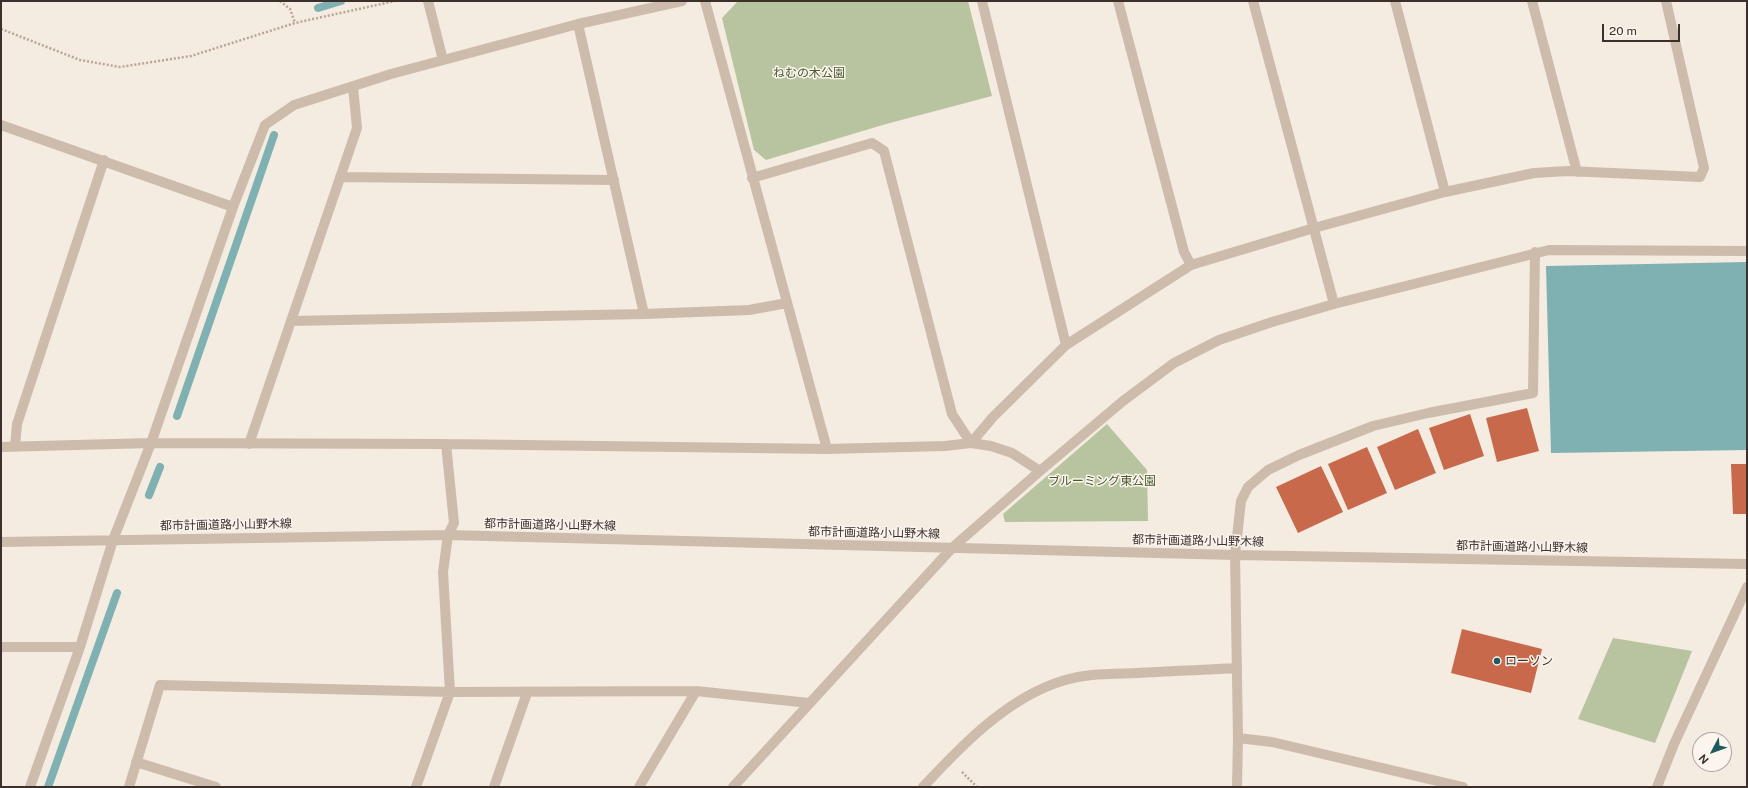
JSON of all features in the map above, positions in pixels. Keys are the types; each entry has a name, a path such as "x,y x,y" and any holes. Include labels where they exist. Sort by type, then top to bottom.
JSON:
{"street":[{"path":"428,1 443,60"},
{"path":"30,787 80,647 113,540 151,443 233,207 265,125 294,105 391,74 578,24 682,1"},
{"path":"705,1 827,449"},
{"path":"982,1 1066,345"},
{"path":"1118,1 1184,252 1192,265"},
{"path":"1253,1 1334,304"},
{"path":"1395,1 1445,192"},
{"path":"1532,1 1577,172"},
{"path":"971,443 993,417 1066,345 1192,265 1314,228 1445,192 1534,173 1577,172 1700,177 1704,168 1666,1"},
{"path":"578,24 644,314"},
{"path":"249,444 357,128 353,87"},
{"path":"1,125 104,160 233,207"},
{"path":"752,178 872,144 884,151 952,414 971,443"},
{"path":"15,446 17,424 104,160"},
{"path":"340,177 614,180"},
{"path":"732,787 952,548 1123,401 1174,363 1219,340 1272,322 1334,304 1536,252 1549,250 1747,251"},
{"path":"1237,787 1238,738 1235,555 1242,501 1248,487 1268,470 1299,455 1373,426 1428,413 1533,393 1536,252"},
{"path":"291,321 644,314 749,310 787,303"},
{"path":"1,446 151,443 446,444 827,449 945,446 971,443 991,446 1012,453 1040,471"},
{"path":"416,787 450,692 443,572 448,535 454,523 446,444"},
{"name":"都市計画道路小山野木線","path":"1,542 448,535 1235,555 1747,564"},
{"path":"1657,787 1674,744 1747,587"},
{"path":"1,647 80,647"},
{"path":"923,787 949,759 989,723 1029,695 1061,681 1093,674 1237,668"},
{"path":"128,787 160,686 527,693 696,691 809,703"},
{"path":"639,787 696,691"},
{"path":"494,787 527,693"},
{"path":"1238,738 1272,742 1463,787"},
{"path":"136,762 216,787"}],"path":[{"path":"280,1 290,9 295,23"},
{"path":"1,29 80,60 120,67 191,56 295,23 395,1"}],"green space":[{"name":"ねむの木公園","path":"738,1 968,1 992,96 886,124 766,160 754,150 722,18"},
{"name":"ブルーミング東公園","path":"1107,424 1147,470 1148,521 1005,522 1003,514"},
{"path":"1613,638 1692,651 1655,743 1578,719"}],"water":[{"path":"1747,262 1747,450 1551,453 1546,266"}],"building":[{"path":"1527,408 1539,451 1497,462 1486,418"},
{"path":"1470,414 1484,456 1444,470 1429,428"},
{"path":"1418,429 1436,473 1395,490 1377,447"},
{"path":"1367,447 1387,493 1348,510 1328,464"},
{"path":"1731,464 1747,464 1747,514 1733,514"},
{"path":"1321,466 1343,512 1298,533 1276,487"},
{"name":"ローソン","path":"1462,629 1542,649 1531,693 1451,673"}],"waterway":[{"path":"318,8 341,1"},
{"path":"177,416 274,135"},
{"path":"149,495 160,467"},
{"path":"48,787 117,593"}],"place":[{"name":"ローソン","path":"1497,661"}]}
